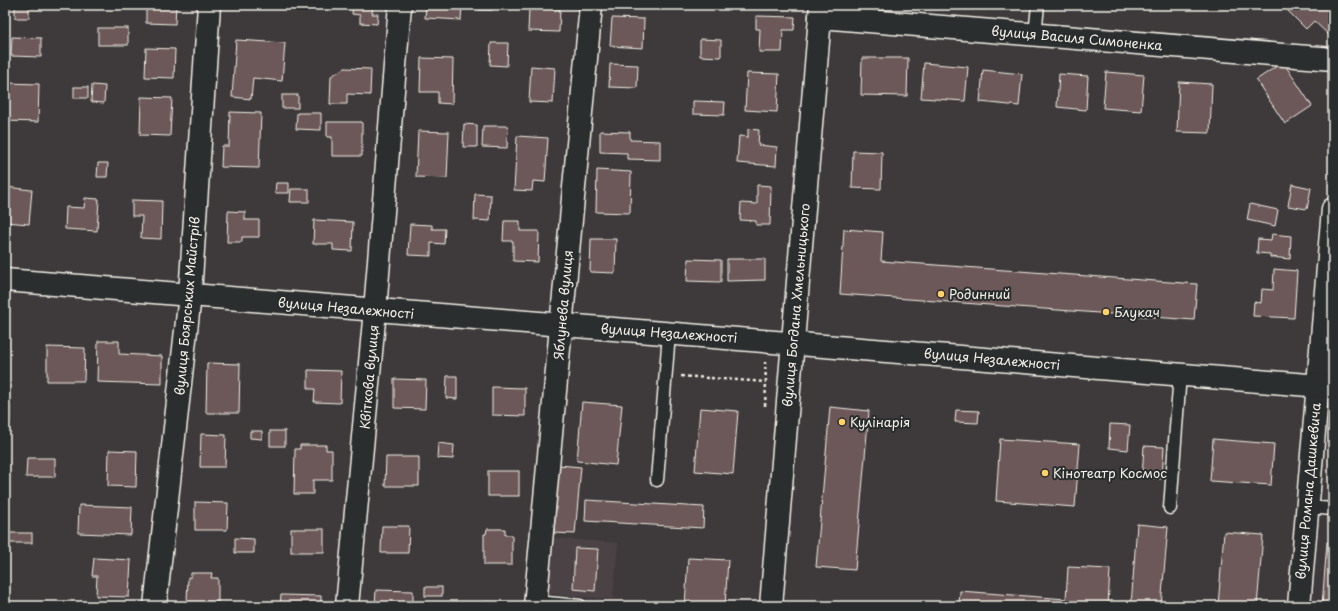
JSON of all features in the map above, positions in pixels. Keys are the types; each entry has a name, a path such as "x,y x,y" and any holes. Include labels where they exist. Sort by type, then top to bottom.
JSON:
{"street":[{"name":"вулиця Боярських Майстрів","path":"155,606 190,295 209,5"},
{"name":"Квіткова вулиця","path":"347,606 375,310 400,5"},
{"name":"Яблунева вулиця","path":"536,604 591,5"},
{"name":"вулиця Василя Симоненка","path":"821,11 1036,35 1333,59"},
{"name":"вулиця Богдана Хмельницького","path":"771,606 821,11"},
{"name":"вулиця Романа Дашкевича","path":"1299,606 1306,507 1325,386 1333,209"},
{"name":"вулиця Незалежності","path":"5,280 1325,386"}],"lane":[{"path":"1036,35 1038,5"},
{"path":"657,480 669,334"},
{"path":"1170,508 1180,374"},
{"path":"1306,507 1333,509"},
{"path":"536,604 580,606"}],"path":[{"path":"666,375 766,382"}],"shaded area":[{"path":"552,538 618,543 613,599 547,594"}],"building":[{"path":"15,5 29,5 29,18 15,18"},
{"path":"146,5 176,5 175,24 146,23"},
{"path":"239,5 280,5 280,7"},
{"path":"353,5 373,5 372,14 378,14 377,24 360,23 360,15 352,14"},
{"path":"426,5 462,5 461,20 425,18"},
{"path":"479,5 492,5 492,10 479,10"},
{"path":"1282,5 1333,5 1333,31 1329,35 1314,21 1306,29"},
{"path":"529,8 560,9 559,32 528,31"},
{"path":"756,16 795,17 794,30 783,30 782,52 759,52 760,29 756,29"},
{"path":"612,18 644,19 643,48 610,46"},
{"path":"98,28 128,28 128,45 98,45"},
{"path":"12,37 41,38 41,57 11,56"},
{"path":"700,39 721,40 721,57 700,56"},
{"path":"236,40 285,43 282,81 253,78 251,99 232,97"},
{"path":"491,43 508,43 507,66 490,65"},
{"path":"146,48 175,49 174,78 145,77"},
{"path":"421,58 453,59 452,104 438,103 438,92 420,92"},
{"path":"862,58 908,58 907,96 861,95"},
{"path":"1283,62 1312,106 1285,124 1256,80"},
{"path":"924,63 968,67 965,101 921,98"},
{"path":"610,64 638,65 637,88 609,87"},
{"path":"531,66 555,68 553,103 529,102"},
{"path":"345,68 371,69 370,95 347,94 347,104 330,104 331,76"},
{"path":"983,70 1022,74 1019,106 980,102"},
{"path":"1106,72 1144,75 1141,111 1103,108"},
{"path":"747,73 779,74 777,112 745,110"},
{"path":"1059,74 1088,76 1086,110 1057,107"},
{"path":"1179,82 1212,84 1210,133 1177,132"},
{"path":"6,83 39,84 38,122 5,121"},
{"path":"92,85 105,86 104,103 91,102"},
{"path":"74,87 88,87 88,98 74,98"},
{"path":"282,95 298,95 298,108 282,108"},
{"path":"141,97 172,98 170,136 140,135"},
{"path":"693,101 725,102 724,115 693,114"},
{"path":"230,112 261,113 259,168 221,167 222,146 229,146"},
{"path":"297,113 321,113 321,130 296,129"},
{"path":"327,122 362,122 362,156 332,156 332,137 327,137"},
{"path":"464,124 477,125 477,147 463,147"},
{"path":"483,126 508,126 507,148 482,147"},
{"path":"748,129 759,130 758,145 777,147 776,166 737,163 739,136 748,137"},
{"path":"418,131 449,132 447,178 416,177"},
{"path":"600,131 630,132 630,140 660,141 660,160 627,159 627,153 600,152"},
{"path":"517,136 548,138 545,182 533,181 532,191 514,190"},
{"path":"853,151 882,152 881,189 852,188"},
{"path":"98,163 108,163 107,177 97,177"},
{"path":"597,170 631,172 630,213 596,212"},
{"path":"276,183 289,183 289,193 275,193"},
{"path":"1292,184 1311,188 1307,209 1288,206"},
{"path":"757,185 771,186 770,225 756,225 756,221 740,220 741,203 757,204"},
{"path":"5,187 32,190 29,224 5,222"},
{"path":"291,189 309,189 309,202 290,202"},
{"path":"475,194 491,195 490,221 474,220"},
{"path":"85,198 99,199 97,231 65,229 66,207 84,208"},
{"path":"132,200 162,201 161,239 141,238 142,216 132,216"},
{"path":"1250,204 1278,210 1275,226 1247,220"},
{"path":"228,211 245,212 245,220 259,220 259,237 242,237 242,242 227,242"},
{"path":"314,220 353,222 352,251 333,250 333,244 313,244"},
{"path":"504,221 520,221 520,231 539,231 538,262 513,261 513,241 503,241"},
{"path":"410,224 432,225 432,229 445,229 444,244 431,243 431,256 408,255"},
{"path":"844,229 883,232 881,261 1197,284 1194,320 840,294"},
{"path":"1272,234 1291,236 1290,259 1270,257 1270,254 1257,253 1258,239 1271,240"},
{"path":"591,239 616,239 615,273 590,272"},
{"path":"688,259 721,260 721,282 687,281"},
{"path":"727,259 765,259 765,280 727,281"},
{"path":"1274,269 1297,271 1294,318 1253,316 1254,302 1261,303 1262,289 1273,290"},
{"path":"5,341 8,341 7,378 5,378"},
{"path":"98,341 119,341 119,354 162,356 162,384 97,382"},
{"path":"47,347 85,348 84,381 47,381"},
{"path":"207,363 240,364 239,413 206,413"},
{"path":"308,370 341,371 340,403 314,402 315,389 308,389"},
{"path":"447,376 457,376 457,399 446,398"},
{"path":"394,379 426,380 425,409 394,408"},
{"path":"492,387 525,388 525,416 492,415"},
{"path":"582,402 622,405 616,465 577,461"},
{"path":"5,405 10,405 10,421 5,421"},
{"path":"830,407 869,411 855,570 816,567"},
{"path":"700,408 738,411 733,474 695,471"},
{"path":"956,410 979,411 978,423 955,422"},
{"path":"1110,424 1130,425 1128,450 1109,448"},
{"path":"250,431 262,431 262,439 250,438"},
{"path":"270,431 285,431 285,446 270,446"},
{"path":"201,434 226,435 225,467 200,467"},
{"path":"1000,439 1080,444 1075,507 996,501"},
{"path":"1213,439 1274,444 1271,485 1210,481"},
{"path":"438,443 454,445 453,459 437,458"},
{"path":"300,445 326,445 326,450 332,450 332,480 313,480 313,494 294,494 295,449 300,449"},
{"path":"1144,446 1164,447 1162,479 1142,477"},
{"path":"109,450 137,451 136,487 108,486"},
{"path":"386,457 419,457 419,486 385,486"},
{"path":"27,458 55,458 55,477 26,477"},
{"path":"559,465 581,467 575,534 554,533"},
{"path":"488,471 519,471 519,496 488,496"},
{"path":"586,500 704,507 703,528 585,521"},
{"path":"195,502 228,503 227,530 195,530"},
{"path":"79,505 132,507 131,535 78,533"},
{"path":"1137,524 1168,527 1161,606 1131,606"},
{"path":"382,526 409,526 408,553 381,553"},
{"path":"291,529 324,529 324,552 291,552"},
{"path":"487,529 505,529 505,535 512,535 512,565 484,565 484,534 486,534"},
{"path":"1224,532 1263,535 1257,606 1218,606"},
{"path":"5,533 32,533 32,543 5,543"},
{"path":"235,538 254,539 254,553 235,553"},
{"path":"1327,542 1333,543 1333,606 1322,606"},
{"path":"575,548 598,549 595,591 573,589"},
{"path":"94,558 131,560 129,597 96,596 97,576 92,576"},
{"path":"688,558 728,560 725,606 685,606"},
{"path":"1068,567 1110,569 1108,606 1068,604 1067,606 959,606 960,591 1066,599"},
{"path":"191,573 212,573 211,578 218,578 218,602 187,602 188,577 191,577"},
{"path":"425,587 442,587 442,596 425,596"},
{"path":"376,590 413,591 413,606 375,606"},
{"path":"281,595 321,596 321,606 280,606"},
{"path":"485,602 508,603 508,606 485,606"}],"place":[{"name":"Родинний","path":"941,294"},
{"name":"Блукач","path":"1106,312"},
{"name":"Кулінарія","path":"842,422"},
{"name":"Кінотеатр Космос","path":"1045,473"}]}
